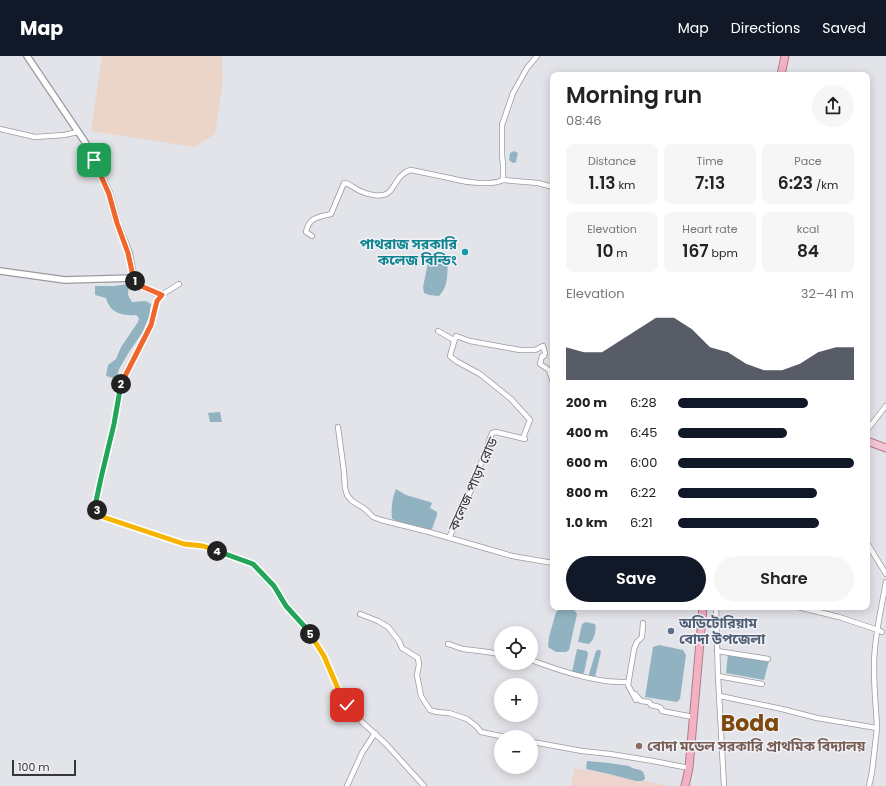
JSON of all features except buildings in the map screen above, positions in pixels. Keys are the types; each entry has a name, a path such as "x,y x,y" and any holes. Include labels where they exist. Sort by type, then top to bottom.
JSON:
{"highway":[{"path":"782,72 785,56"},
{"path":"685,786 689,768 703,610"}],"main road":[{"path":"870,442 886,448"}],"street":[{"path":"27,56 85,142 94,160 109,194 117,223 128,253 134,280 141,286 162,295"},
{"path":"503,180 502,125 513,92 537,56"},
{"path":"0,129 35,137 64,135 78,132"},
{"path":"312,236 306,232 310,222 313,219 331,214 344,183 348,183 353,187 376,196 384,195 390,192 398,179 411,170 468,183 498,182 503,180 538,183 550,186"},
{"path":"0,271 65,280 133,278"},
{"path":"179,284 162,295 157,301 151,325 121,384 114,424 95,506 97,511 99,515 106,518 184,544 203,546 253,564 274,586 286,606 305,627 324,656 339,691 347,705 424,786"},
{"path":"438,331 452,339 454,342 456,336 470,341 520,350 535,350 543,346 545,353 544,356 542,356 540,364 549,370 550,373"},
{"name":"কলেজ পাড়া রোড","path":"449,538 472,488 492,433 496,432 524,439 530,420 511,399 480,374 456,361 450,356 454,342"},
{"path":"870,426 886,406"},
{"path":"338,427 347,495 352,501 373,516 381,520 512,556 550,562"},
{"path":"870,548 886,574"},
{"path":"869,786 877,728 874,687 875,648 880,631 886,582"},
{"path":"716,610 724,786"},
{"path":"810,610 839,617 880,631"},
{"path":"360,614 388,626 399,641 402,648 418,658 419,665 417,675 421,696 430,710 449,713 467,719 481,732 494,735"},
{"path":"636,700 630,691 628,682 634,650 642,637 643,623"},
{"path":"448,644 463,649 494,653"},
{"path":"717,651 768,659"},
{"path":"538,662 571,673 606,681 628,682"},
{"path":"718,676 762,684"},
{"path":"630,691 634,693 641,701 649,702 651,705 661,708 662,711 693,717"},
{"path":"720,696 817,718 877,728"},
{"path":"347,786 362,753 375,733"},
{"path":"538,742 582,751 610,754 689,768"}],"shaded area":[{"path":"102,56 222,56 223,80 215,134 194,147 91,131"},
{"path":"575,768 666,785 666,786 571,786"}],"water":[{"path":"514,151 518,153 517,162 513,163 509,160 510,153"},
{"path":"433,257 448,260 446,284 439,296 424,293 423,287 429,258"},
{"path":"129,284 128,295 132,302 146,301 151,304 149,317 142,333 119,369 116,379 106,376 108,365 116,359 121,347 138,322 139,318 136,315 125,315 111,308 106,298 95,295 95,286"},
{"path":"220,412 222,422 210,422 208,413"},
{"path":"396,489 406,495 432,503 430,508 437,512 437,515 432,529 417,528 392,519 392,504"},
{"path":"558,610 574,610 577,614 569,650 566,652 556,652 548,647 549,637 556,612"},
{"path":"586,622 595,624 596,626 594,637 589,644 578,642 582,624"},
{"path":"659,645 683,650 686,655 680,699 677,702 645,697 653,647"},
{"path":"577,649 587,651 588,654 584,673 582,674 572,672"},
{"path":"598,650 601,652 594,677 590,676 589,674 596,651"},
{"path":"728,654 769,661 764,680 726,673"},
{"path":"587,761 629,766 642,771 645,779 642,781 636,781 586,769"}],"place":[{"name":"পাথরাজ সরকারি কলেজ বিল্ডিং","path":"465,252"},
{"name":"অডিটোরিয়াম বোদা উপজেলা","path":"671,631"},
{"name":"বোদা মডেল সরকারি প্রাথমিক বিদ্যালয়","path":"639,746"}],"district":[{"name":"Boda","path":"750,723"}],"route":[{"path":"94,160 109,194 117,223 128,253 134,280 141,286 162,295 157,301 151,325 121,384 108,454 95,506 97,511 99,515 106,518 184,544 203,546 253,564 274,586 286,606 305,627 324,656 339,691 347,705"}]}
